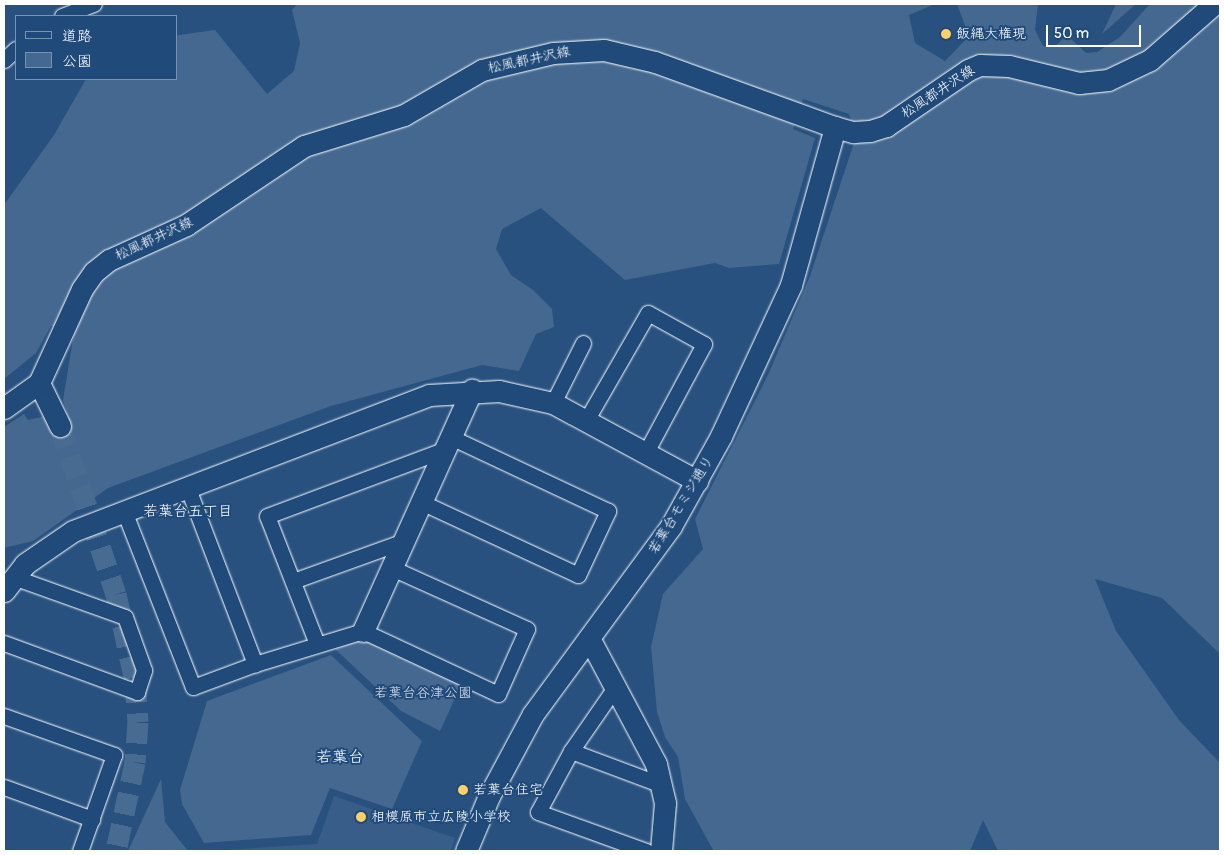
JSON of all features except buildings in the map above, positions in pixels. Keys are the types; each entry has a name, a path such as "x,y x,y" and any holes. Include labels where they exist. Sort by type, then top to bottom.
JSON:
{"street":[{"path":"65,15 94,4"},
{"name":"松風都井沢線","path":"4,408 39,383 82,289 94,272 109,260 186,225 304,146 404,115 468,77 491,67 553,53 582,50 628,55 853,132 886,126 968,70 980,66 1009,66 1079,84 1108,80 1150,60 1214,4"},
{"path":"4,60 15,50"},
{"name":"若葉台モミジ通り","path":"466,851 489,796 533,714 654,551 697,481 791,285 835,127"},
{"path":"587,419 648,313 704,344 646,452"},
{"path":"553,402 583,343"},
{"path":"39,383 60,426"},
{"path":"8,584 55,541 124,511 421,398 472,390 517,392 553,402 697,481"},
{"path":"363,631 472,390"},
{"path":"317,644 267,516 448,443 608,511 578,575 422,502"},
{"path":"186,486 255,664"},
{"path":"124,511 193,687 255,664 363,631 498,694 527,629 392,568"},
{"path":"293,581 404,541"},
{"path":"4,643 137,692 144,670 125,617 8,584"},
{"path":"589,638 656,764 662,785 666,819 661,851"},
{"path":"616,686 571,751 538,812 646,851"},
{"path":"4,716 114,756 80,851"},
{"path":"571,751 662,785"},
{"path":"4,787 92,819"}],"shaded area":[{"name":"相模原市立広陵小学校","path":"334,796 455,838 451,851 209,851 317,844"}],"green space":[{"path":"297,4 935,4 909,15 915,43 945,61 969,36 957,4 1038,4 1035,30 1043,46 1054,47 1067,35 1086,53 1097,52 1120,37 1150,4 1220,4 1220,654 1162,598 1095,579 1116,631 1179,720 1220,763 1220,851 998,851 983,820 970,851 714,851 712,848 685,799 678,757 665,737 657,712 651,647 663,594 703,549 695,519 768,375 810,276 856,137 849,114 803,99 793,129 815,138 779,264 729,268 715,263 625,280 541,208 502,229 496,249 511,275 533,290 552,309 554,327 536,334 519,371 482,365 331,406 108,488 33,541 4,548 4,427 24,414 28,420 45,416 51,433 69,418 63,400 75,327 51,326 36,353 4,379 4,205 54,135 85,80 178,80 178,35 215,30 267,94 294,71 300,43 292,10"},
{"path":"1116,4 1136,4 1102,34"},
{"name":"若葉台谷津公園","path":"367,638 462,683 440,731 401,711 335,649"},
{"path":"331,655 422,741 392,809 330,788 311,835 204,843 182,804 180,790 207,701"},
{"path":"161,779 165,822 188,851 128,851"}],"tunnel":[{"path":"60,426 116,594 135,681 138,722 135,762 116,851"}],"place":[{"name":"飯縄大権現","path":"946,34"},
{"name":"若葉台住宅","path":"463,790"},
{"name":"相模原市立広陵小学校","path":"361,817"}],"district":[{"name":"若葉台五丁目","path":"188,512"},
{"name":"若葉台","path":"340,757"}]}
